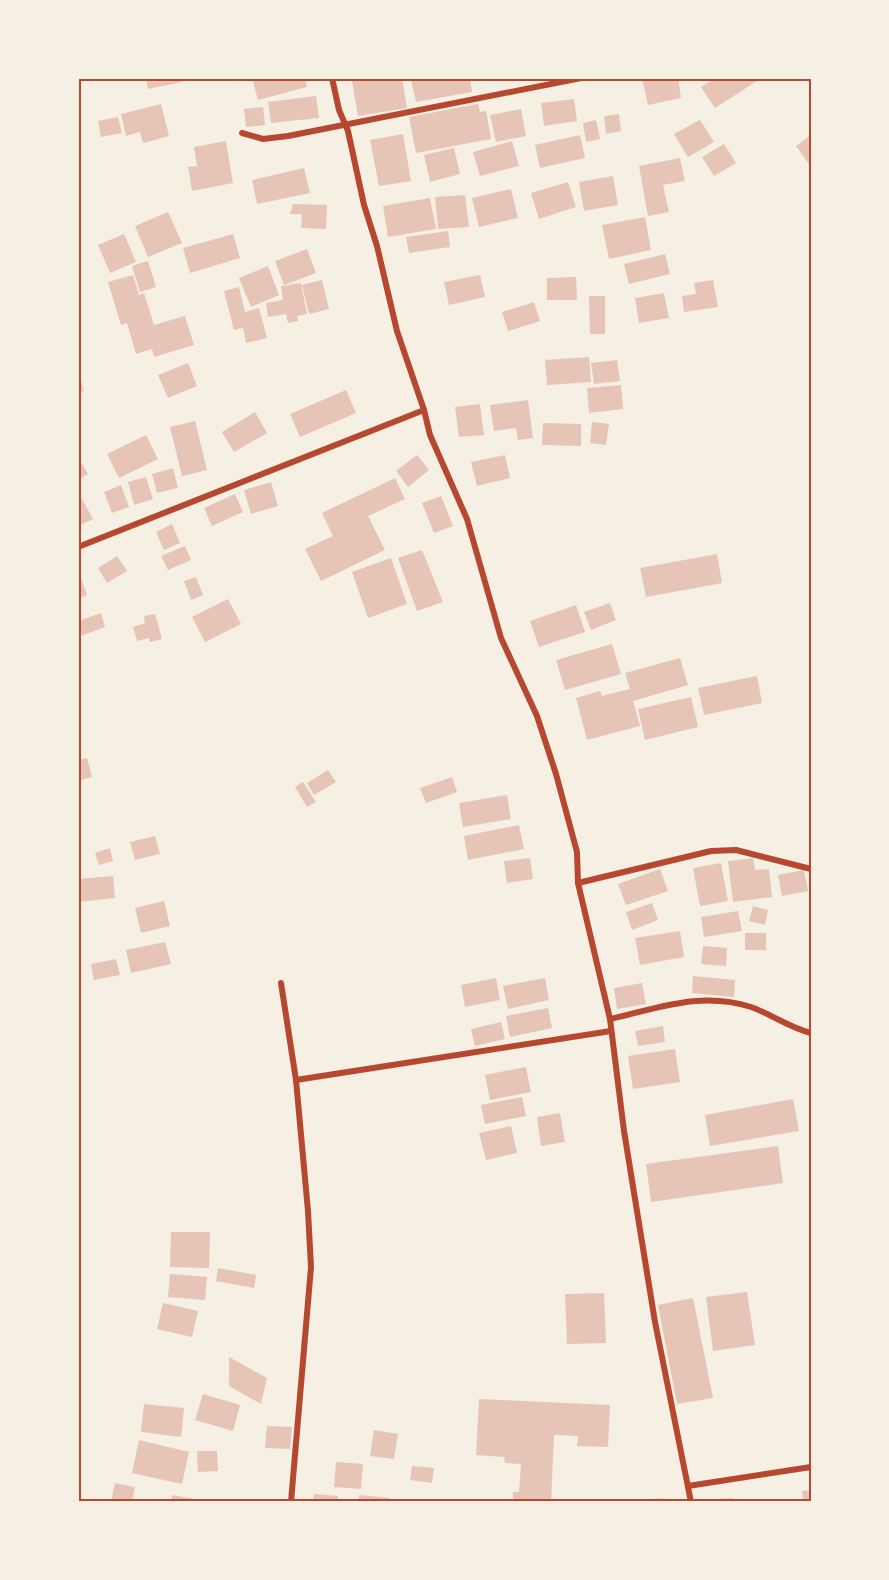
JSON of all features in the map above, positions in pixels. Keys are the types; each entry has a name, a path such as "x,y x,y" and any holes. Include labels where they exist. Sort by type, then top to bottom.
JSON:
{"street":[{"path":"332,78 397,331 424,410 430,435 467,519 501,638 537,716 556,774 577,852 578,883 610,1019 624,1131 655,1322 691,1502"},
{"path":"242,134 263,139 581,78"},
{"path":"78,547 424,410"},
{"path":"578,883 711,851 735,850 811,869"},
{"path":"281,983 296,1080 311,1267 291,1502"},
{"path":"610,1019 693,999 724,1000 752,1008 811,1033"},
{"path":"296,1080 611,1031"},
{"path":"688,1486 811,1467"}],"building":[{"path":"146,78 181,78 182,82 148,89"},
{"path":"252,78 305,78 307,87 258,100"},
{"path":"371,78 402,78 407,108 358,116 352,81"},
{"path":"470,78 472,92 416,102 411,80"},
{"path":"642,78 678,78 681,98 648,105"},
{"path":"715,78 755,78 757,81 715,108 701,87"},
{"path":"316,96 319,118 271,123 268,102"},
{"path":"574,99 577,121 544,126 541,103"},
{"path":"161,104 169,136 143,143 140,132 126,136 121,114"},
{"path":"478,104 480,112 486,111 491,139 416,153 409,117"},
{"path":"263,107 265,125 246,127 244,109"},
{"path":"521,109 526,136 496,142 490,115"},
{"path":"619,114 621,131 606,134 604,116"},
{"path":"118,117 122,133 101,137 98,121"},
{"path":"596,120 600,139 586,142 583,123"},
{"path":"700,120 714,142 688,157 674,134"},
{"path":"403,134 411,181 379,186 370,140"},
{"path":"580,135 585,158 540,168 535,145"},
{"path":"811,135 811,167 796,146"},
{"path":"226,141 233,183 192,191 188,167 197,166 194,147"},
{"path":"512,141 519,166 480,176 473,152"},
{"path":"724,144 736,163 714,176 702,157"},
{"path":"454,148 460,174 430,182 424,155"},
{"path":"680,158 685,181 663,185 669,212 648,216 639,166"},
{"path":"304,168 310,193 257,204 252,180"},
{"path":"613,176 618,205 584,211 579,182"},
{"path":"568,182 576,207 539,219 531,193"},
{"path":"511,189 518,218 479,227 472,198"},
{"path":"465,195 469,227 438,229 435,197"},
{"path":"430,198 436,229 388,237 383,206"},
{"path":"293,204 327,205 326,229 301,228 302,214 290,214"},
{"path":"168,212 182,243 148,257 135,226"},
{"path":"645,217 651,250 609,259 602,225"},
{"path":"448,231 450,247 409,253 406,237"},
{"path":"124,234 136,262 110,273 98,245"},
{"path":"233,234 240,258 190,273 183,248"},
{"path":"307,249 316,273 284,285 275,261"},
{"path":"665,254 670,274 629,284 624,264"},
{"path":"148,261 156,287 140,292 132,266"},
{"path":"268,266 279,295 251,307 239,278"},
{"path":"133,275 139,295 144,293 154,325 185,316 194,345 154,357 152,349 136,354 127,323 121,325 108,282"},
{"path":"480,275 485,297 449,305 444,282"},
{"path":"576,277 577,300 547,300 547,278"},
{"path":"322,280 329,309 309,314 302,285"},
{"path":"713,280 718,307 684,312 682,296 696,294 694,283"},
{"path":"301,283 307,314 297,316 298,321 288,323 286,314 268,317 266,303 283,300 281,286"},
{"path":"239,287 245,312 259,308 267,338 246,343 243,328 234,330 224,291"},
{"path":"664,293 669,318 639,323 635,298"},
{"path":"589,296 605,296 605,334 590,334"},
{"path":"534,302 540,321 508,331 502,312"},
{"path":"589,357 591,382 547,385 545,360"},
{"path":"617,360 620,381 594,384 591,363"},
{"path":"188,363 197,386 168,398 158,375"},
{"path":"78,371 84,391 78,393"},
{"path":"621,385 623,409 589,413 587,388"},
{"path":"346,390 356,413 300,437 290,414"},
{"path":"528,400 533,438 518,440 516,428 494,431 490,405"},
{"path":"480,404 484,435 459,437 455,407"},
{"path":"255,412 267,433 234,452 222,432"},
{"path":"195,421 207,470 182,476 170,427"},
{"path":"592,422 609,424 606,445 590,443"},
{"path":"543,423 581,424 581,446 542,445"},
{"path":"146,435 158,459 119,478 107,454"},
{"path":"417,455 429,470 408,487 396,471"},
{"path":"505,455 510,478 477,486 471,462"},
{"path":"78,457 88,474 78,480"},
{"path":"173,468 178,488 157,493 152,474"},
{"path":"146,477 153,499 134,505 128,482"},
{"path":"395,478 405,499 368,516 385,550 321,581 305,549 333,536 322,513"},
{"path":"271,482 278,506 251,514 244,490"},
{"path":"121,485 129,507 112,513 104,492"},
{"path":"235,494 243,512 212,526 204,508"},
{"path":"441,496 453,526 434,533 422,503"},
{"path":"82,499 93,519 78,526 78,501"},
{"path":"172,524 180,543 164,550 156,532"},
{"path":"185,546 191,560 168,570 161,556"},
{"path":"422,550 443,602 417,611 398,558"},
{"path":"717,554 722,583 646,597 640,568"},
{"path":"117,556 127,571 107,583 98,568"},
{"path":"391,558 407,604 368,618 352,572"},
{"path":"78,570 87,595 78,599"},
{"path":"196,577 203,595 191,600 184,581"},
{"path":"228,599 241,624 205,642 192,617"},
{"path":"610,603 616,620 591,630 584,612"},
{"path":"576,605 585,632 539,647 530,621"},
{"path":"101,613 105,627 78,637 78,621"},
{"path":"155,614 162,639 150,642 149,638 137,641 133,627 145,623 144,616"},
{"path":"612,644 621,674 565,690 556,660"},
{"path":"680,658 688,685 633,701 640,726 587,740 576,698 600,691 602,696 630,689 625,673"},
{"path":"757,676 762,703 704,715 698,688"},
{"path":"691,697 698,727 645,740 638,709"},
{"path":"87,758 92,777 78,781 78,760"},
{"path":"328,770 336,782 314,795 307,783"},
{"path":"452,777 457,792 426,803 420,788"},
{"path":"303,782 316,802 307,807 295,787"},
{"path":"507,795 511,819 463,827 459,803"},
{"path":"519,825 524,849 468,860 464,836"},
{"path":"155,836 160,854 135,860 130,842"},
{"path":"110,848 113,861 99,865 95,853"},
{"path":"530,858 533,879 507,883 504,861"},
{"path":"753,858 755,870 769,869 772,897 733,902 728,861"},
{"path":"721,863 728,901 700,906 693,868"},
{"path":"660,869 668,891 626,905 618,884"},
{"path":"804,870 808,891 782,896 778,875"},
{"path":"113,876 115,898 78,902 78,879"},
{"path":"164,901 170,926 141,933 135,908"},
{"path":"652,903 658,920 632,930 626,912"},
{"path":"753,906 768,910 765,925 749,921"},
{"path":"738,911 742,931 704,937 701,917"},
{"path":"680,931 684,957 640,965 635,938"},
{"path":"745,933 766,933 766,950 745,950"},
{"path":"165,942 171,964 131,973 126,950"},
{"path":"703,946 727,948 726,966 701,964"},
{"path":"116,959 120,975 94,980 91,964"},
{"path":"693,976 735,980 734,997 692,993"},
{"path":"496,978 500,1000 465,1007 461,985"},
{"path":"545,978 549,1000 508,1009 503,986"},
{"path":"642,983 646,1004 617,1009 614,988"},
{"path":"548,1008 552,1028 510,1037 506,1016"},
{"path":"501,1022 505,1039 475,1046 471,1029"},
{"path":"663,1026 665,1042 638,1046 635,1031"},
{"path":"675,1049 680,1082 633,1089 628,1056"},
{"path":"526,1067 531,1092 490,1100 485,1075"},
{"path":"522,1097 526,1116 485,1124 481,1105"},
{"path":"793,1099 799,1131 710,1146 705,1115"},
{"path":"560,1113 565,1142 541,1146 537,1117"},
{"path":"511,1126 517,1153 486,1160 479,1133"},
{"path":"778,1146 783,1183 651,1202 646,1164"},
{"path":"171,1232 210,1232 209,1268 170,1267"},
{"path":"218,1268 256,1275 254,1288 216,1281"},
{"path":"170,1274 207,1277 205,1300 168,1297"},
{"path":"747,1292 755,1345 713,1351 706,1297"},
{"path":"604,1293 606,1343 567,1344 565,1294"},
{"path":"693,1298 713,1398 677,1404 658,1305"},
{"path":"163,1303 198,1311 192,1337 157,1329"},
{"path":"229,1357 267,1378 261,1404 229,1386"},
{"path":"203,1394 240,1405 233,1431 195,1420"},
{"path":"479,1399 610,1405 608,1447 577,1446 578,1436 554,1435 551,1502 513,1502 513,1492 519,1492 521,1464 505,1463 504,1457 476,1455"},
{"path":"144,1404 184,1408 181,1437 141,1432"},
{"path":"267,1426 292,1427 290,1449 265,1448"},
{"path":"374,1430 398,1434 394,1459 370,1456"},
{"path":"139,1440 189,1452 182,1484 132,1473"},
{"path":"197,1451 217,1451 218,1471 198,1472"},
{"path":"336,1462 363,1464 361,1489 334,1487"},
{"path":"412,1466 434,1468 432,1483 410,1480"},
{"path":"115,1483 135,1487 132,1502 111,1502"},
{"path":"811,1490 811,1502 804,1502 802,1491"},
{"path":"314,1494 338,1496 338,1502 313,1502"},
{"path":"172,1495 206,1501 206,1502 171,1502"},
{"path":"359,1495 390,1498 390,1502 359,1502"},
{"path":"665,1498 665,1502 634,1502 634,1500"},
{"path":"733,1498 734,1502 706,1502 706,1500"}]}
